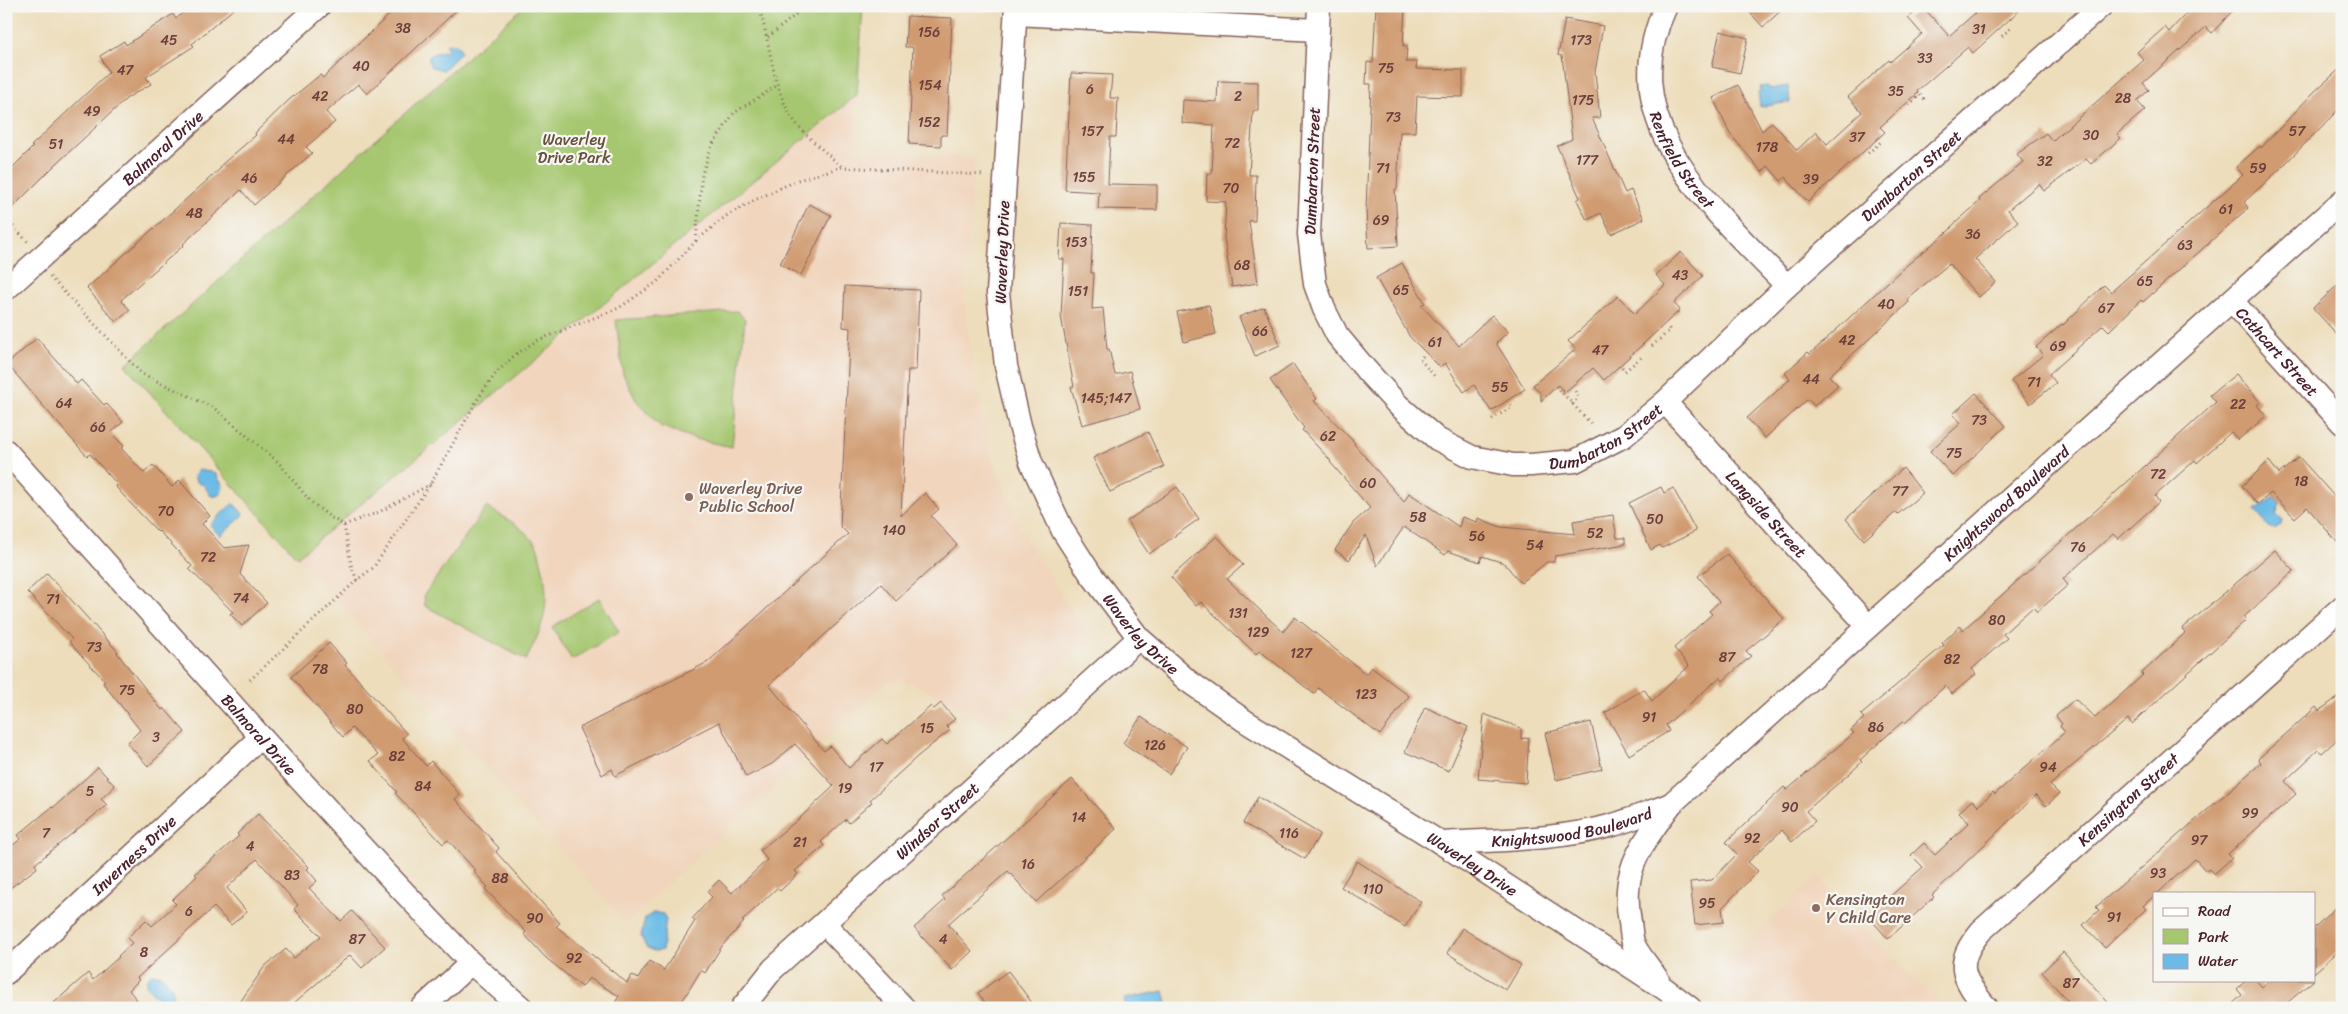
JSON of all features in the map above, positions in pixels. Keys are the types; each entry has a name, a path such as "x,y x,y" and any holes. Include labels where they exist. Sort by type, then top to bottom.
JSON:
{"street":[{"name":"Balmoral Drive","path":"6,289 34,251 319,6"},
{"name":"Dumbarton Street","path":"1319,6 1308,234 1315,284 1324,309 1337,335 1398,405 1437,439 1454,449 1488,461 1531,465 1575,461 1624,436 1665,402 1787,286 2101,6"},
{"name":"Renfield Street","path":"1666,6 1654,39 1650,62 1650,89 1655,116 1662,134 1691,182 1787,286"},
{"path":"1016,10 1317,30"},
{"name":"Waverley Drive","path":"1016,10 998,293 1006,366 1020,426 1031,462 1063,531 1090,573 1139,638 1188,681 1245,721 1441,843 1665,989 1690,1008"},
{"name":"Knightswood Boulevard","path":"1665,989 1634,945 1627,908 1630,869 1645,840 1671,804 2342,201"},
{"name":"Cathcart Street","path":"2232,301 2342,423"},
{"name":"Langside Street","path":"1665,402 1868,626"},
{"name":"Balmoral Drive","path":"6,451 261,737 471,963 522,1008"},
{"name":"Kensington Street","path":"1987,1008 1967,981 1963,963 1968,946 1981,931 2342,607"},
{"name":"Windsor Street","path":"742,1008 773,969 1139,638"},
{"name":"Inverness Drive","path":"6,973 261,737"},
{"name":"Knightswood Boulevard","path":"1441,843 1520,839 1576,832 1612,825 1671,804"},
{"path":"824,923 904,1008"},
{"path":"422,1008 471,963"}],"path":[{"path":"758,6 768,37 782,99 792,117 842,167"},
{"path":"768,37 793,17 802,6"},
{"path":"2002,36 2012,27"},
{"path":"696,241 702,174 712,145 734,113 747,103 767,94 778,85"},
{"path":"1909,105 1920,95 1926,101"},
{"path":"1868,153 1882,141"},
{"path":"250,680 357,580 373,568 431,483 477,400 496,373 515,355 536,342 619,308 657,282 696,241 726,216 757,198 798,180 842,167 1005,176"},
{"path":"6,219 34,251 52,279 142,374 214,408 278,462 310,501 330,517 344,525"},
{"path":"1652,346 1670,330 1667,326"},
{"path":"1423,356 1420,359 1436,378"},
{"path":"1622,368 1625,371 1643,356"},
{"path":"1556,386 1593,426"},
{"path":"1572,404 1578,398 1575,391"},
{"path":"1492,419 1512,407 1509,402"},
{"path":"344,525 379,512 431,483"},
{"path":"344,525 351,565 357,580"}],"shaded area":[{"name":"Waverley Drive Public School","path":"857,95 855,150 974,158 964,300 975,383 994,463 1021,531 1090,638 993,727 912,682 887,682 626,923 297,557"},
{"name":"Kensington Y Child Care","path":"1818,875 1877,942 1945,1008 1746,1008 1711,978"}],"green space":[{"name":"Waverley Drive Park","path":"524,6 863,6 857,95 297,557 125,365"},
{"path":"737,311 745,319 732,447 695,439 660,426 636,400 623,374 616,320"},
{"path":"486,507 512,522 538,548 545,579 546,603 541,625 526,660 425,606 424,595"},
{"path":"599,598 619,632 572,660 552,627"}],"water":[{"path":"452,43 459,47 461,52 444,70 431,67 429,62 430,56 448,50 446,45"},
{"path":"1768,86 1769,89 1788,86 1790,102 1760,107 1758,92 1761,91 1760,87"},
{"path":"199,470 215,473 223,486 221,494 211,496 204,485 196,482 194,475"},
{"path":"2275,497 2280,504 2276,514 2282,520 2281,525 2274,529 2268,527 2255,510"},
{"path":"233,503 244,515 220,536 210,525"},
{"path":"655,912 663,914 666,919 662,950 656,952 646,947 641,936 645,918"},
{"path":"151,974 160,974 172,987 173,995 169,1001 160,1000 146,986 147,978"},
{"path":"1164,991 1168,1008 1126,1008 1124,999"}],"building":[{"path":"190,6 237,6 192,44 194,46 146,77 151,84 127,98 6,214 6,174 33,147 31,146 109,72 100,56 124,41 126,45 173,14 176,19"},
{"path":"404,6 461,6 367,94 358,84 326,112 335,122 306,147 312,153 254,205 241,190 184,245 121,300 130,310 116,322 87,288 221,168 220,166 256,135 255,133 289,100 320,75 323,78 393,11 396,14"},
{"path":"1376,6 1405,6 1403,46 1407,46 1406,62 1417,62 1416,69 1463,70 1463,97 1417,96 1415,132 1400,132 1397,189 1395,189 1398,246 1368,248 1366,209 1371,84 1366,84 1367,62 1373,63"},
{"path":"1744,6 1786,6 1763,27"},
{"path":"1922,6 1949,36 1983,6 2024,6 1973,53 1968,47 1917,91 1918,93 1880,127 1885,132 1808,202 1785,177 1781,181 1768,166 1762,172 1730,134 1713,98 1738,85 1762,131 1772,122 1797,150 1816,132 1827,144 1862,112 1848,97 1889,60 1890,62 1922,34 1908,18"},
{"path":"2193,6 2237,6 2212,33 2206,27 2143,83 2149,90 2137,101 2145,110 2117,134 2121,138 2091,164 2086,159 2044,191 2039,184 2008,210 2018,221 1975,259 1996,282 1979,297 1949,264 1907,299 1909,302 1829,376 1838,385 1814,406 1808,399 1765,438 1747,418 1790,379 1785,373 1808,352 1810,354 1901,270 1952,228 1980,201 1979,199 2023,162 2017,154 2046,133 2052,141 2144,60 2137,52 2165,27 2169,32"},
{"path":"907,16 952,18 947,135 941,135 941,146 909,144 913,47 905,47"},
{"path":"1565,19 1603,26 1595,72 1600,118 1592,118 1625,193 1631,190 1644,219 1611,234 1601,213 1587,220 1577,200 1580,198 1557,146 1572,139 1562,56 1558,55"},
{"path":"1720,31 1748,38 1740,73 1712,67"},
{"path":"2342,67 2342,106 2281,168 2244,202 2248,208 2143,302 2141,300 2109,331 2103,325 2049,374 2056,383 2030,404 2011,381 2043,355 2036,347 2063,325 2104,285 2111,292 2243,175 2236,167 2260,146 2261,148 2314,92"},
{"path":"1071,73 1112,75 1110,98 1118,98 1116,137 1110,137 1108,184 1157,185 1157,210 1098,209 1099,192 1065,190"},
{"path":"1218,81 1258,82 1258,111 1253,111 1249,175 1256,175 1255,221 1249,221 1258,283 1232,287 1224,238 1226,202 1206,201 1207,173 1212,174 1214,125 1182,123 1183,100 1217,102"},
{"path":"809,204 831,215 801,275 780,264"},
{"path":"1061,223 1093,225 1091,273 1094,273 1092,309 1103,308 1107,349 1109,349 1115,375 1130,371 1140,409 1082,425 1071,387 1074,387 1061,316 1064,259 1059,259"},
{"path":"1681,252 1703,276 1674,303 1680,310 1604,380 1593,368 1565,392 1558,385 1541,401 1541,394 1533,385 1576,349 1568,341 1618,296 1635,314 1665,285 1656,275"},
{"path":"1402,263 1425,303 1421,305 1459,346 1492,315 1508,332 1496,343 1525,389 1491,411 1474,385 1464,392 1445,363 1440,367 1410,337 1376,278"},
{"path":"2342,281 2342,340 2313,308"},
{"path":"845,286 919,290 916,370 908,370 901,516 925,493 939,509 931,516 957,545 896,601 881,584 769,685 824,751 830,746 849,768 882,739 887,744 931,706 934,709 941,703 955,719 946,726 950,730 918,756 870,800 872,802 849,823 846,819 821,842 824,846 795,871 798,874 780,891 777,888 742,921 744,922 722,946 705,973 701,970 678,1008 612,1008 619,996 589,978 582,987 546,958 524,934 526,932 485,889 488,887 474,872 476,871 448,840 443,844 395,793 397,792 370,761 378,755 352,728 343,737 291,677 329,643 347,663 345,665 407,734 402,738 426,766 431,761 460,795 455,799 499,848 496,852 560,923 556,926 627,983 632,975 638,979 649,961 664,970 695,921 692,919 712,897 707,892 719,880 732,893 767,860 760,850 800,818 834,786 795,744 772,764 746,777 719,722 615,776 612,769 602,775 579,728 708,662 848,534 840,526 850,328 843,327"},
{"path":"1209,305 1216,334 1184,342 1177,312"},
{"path":"1264,307 1280,345 1255,356 1239,317"},
{"path":"37,338 77,384 81,380 123,422 111,433 124,446 121,448 144,473 153,465 172,487 179,480 210,516 202,524 224,548 249,545 240,574 267,603 242,626 230,614 233,612 189,569 192,566 132,505 115,486 117,484 90,454 87,456 7,364"},
{"path":"1293,364 1317,399 1314,401 1355,443 1404,502 1409,493 1459,527 1462,517 1477,522 1478,518 1501,527 1575,534 1573,521 1613,515 1617,538 1625,538 1625,544 1555,556 1554,562 1547,562 1521,583 1504,563 1482,556 1480,562 1448,551 1445,555 1404,527 1377,566 1366,535 1349,560 1335,550 1353,523 1370,508 1302,430 1304,428 1270,380"},
{"path":"2236,374 2260,402 2257,405 2266,416 2238,440 2231,432 2197,463 2195,460 2155,496 2159,502 2118,539 2113,534 2063,579 2068,585 2037,612 2033,607 2003,634 2007,638 1972,669 1976,674 1952,694 1945,686 1905,723 1903,721 1860,760 1862,762 1806,811 1815,821 1792,842 1782,830 1748,862 1758,871 1722,908 1724,922 1695,925 1690,882 1712,880 1737,854 1726,842 1784,787 1787,790 1854,733 1851,730 1864,718 1861,715 1944,645 1942,643 1960,626 1963,630 2216,402 2210,395"},
{"path":"1976,393 2006,426 1953,476 1930,451 1961,423 1953,414"},
{"path":"1148,432 1164,467 1110,492 1093,458"},
{"path":"2299,457 2342,505 2342,548 2307,507 2295,518 2271,493 2258,504 2242,486 2269,461 2279,474"},
{"path":"1903,468 1923,493 1898,514 1896,512 1864,540 1846,519"},
{"path":"1177,487 1199,519 1149,554 1127,521"},
{"path":"1661,487 1664,493 1673,488 1696,531 1662,548 1660,545 1651,550 1629,503"},
{"path":"1217,536 1243,565 1227,579 1283,632 1295,617 1366,674 1371,667 1409,696 1380,735 1318,688 1314,694 1260,651 1256,654 1201,602 1196,606 1171,577"},
{"path":"2275,550 2294,571 2244,617 2246,620 2132,724 2128,719 2050,785 2059,794 2046,806 2036,795 1932,895 1934,897 1888,939 1868,916 1923,867 1911,855 1924,843 1935,855 1969,823 1959,812 1972,800 1978,806 1993,792 1995,794 2065,732 2056,716 2075,699 2095,718 2143,675 2141,674 2185,633 2182,629"},
{"path":"1727,554 1784,619 1746,651 1751,656 1723,681 1720,677 1666,725 1669,731 1629,755 1605,713 1644,689 1652,701 1689,666 1674,648 1712,614 1709,611 1719,602 1698,576"},
{"path":"47,573 118,652 162,710 164,708 185,732 148,766 127,743 140,730 103,683 105,681 69,642 72,639 27,592"},
{"path":"2342,694 2342,735 2322,753 2318,750 2285,781 2296,794 2228,854 2232,858 2214,874 2209,869 2206,871 2195,859 2159,892 2153,892 2153,897 2143,906 2146,909 2105,948 2083,925 2099,910 2096,907 2261,763 2258,759 2316,707 2319,711"},
{"path":"1425,707 1468,727 1449,771 1405,752"},
{"path":"1484,714 1521,728 1521,739 1529,737 1526,783 1478,779"},
{"path":"1141,717 1187,747 1169,774 1123,743"},
{"path":"1591,722 1602,769 1556,780 1545,733"},
{"path":"98,767 115,786 101,799 107,805 35,864 37,868 6,891 6,850 21,839 18,835 53,808"},
{"path":"1072,779 1116,829 1036,902 1008,871 948,924 972,951 952,970 914,928 945,900 942,896"},
{"path":"1258,797 1320,834 1305,859 1243,823"},
{"path":"258,814 309,867 307,869 317,881 309,888 341,921 352,911 385,947 362,968 350,955 288,1008 236,1008 265,966 286,949 294,958 321,936 294,909 298,905 257,859 227,888 247,912 231,925 214,907 137,978 139,980 129,990 137,1000 128,1008 48,1008 88,973 93,980 119,957 132,943 127,938 146,920 152,926 176,904 172,900 197,876 195,874 239,836 237,834"},
{"path":"1357,861 1421,902 1405,927 1341,887"},
{"path":"2342,901 2342,948 2316,971 2316,926"},
{"path":"1462,928 1521,965 1506,990 1447,953"},
{"path":"2063,952 2113,1008 2074,1008 2042,972"},
{"path":"1008,971 1036,1008 989,1008 978,993"},
{"path":"2244,982 2258,982 2262,987 2268,982 2312,982 2281,1008 2228,1008 2242,995 2237,989"}],"place":[{"name":"Waverley Drive Public School","path":"689,497"},
{"name":"Kensington Y Child Care","path":"1816,908"}]}
